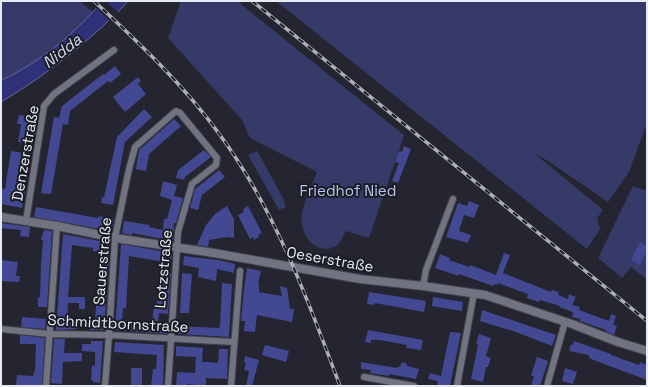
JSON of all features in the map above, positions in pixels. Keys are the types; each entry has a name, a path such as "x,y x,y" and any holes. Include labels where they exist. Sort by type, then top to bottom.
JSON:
{"street":[{"name":"Denzerstraße","path":"26,221 44,106 54,94 114,50"},
{"name":"Sauerstraße","path":"105,386 115,238 129,168 135,147 176,111"},
{"name":"Lotzstraße","path":"168,386 178,232 192,184 216,165 217,158 180,113 176,111"},
{"path":"423,286 426,270 453,199"},
{"name":"Oeserstraße","path":"1,217 57,226 115,238 281,264 360,279 485,295 647,351"},
{"path":"46,386 57,226"},
{"path":"231,386 240,271"},
{"path":"457,386 474,293"},
{"path":"547,386 565,322"},
{"name":"Schmidtbornstraße","path":"1,329 50,334 109,335 234,342"},
{"path":"364,377 414,386"}],"green space":[{"path":"1,1 79,1 93,12 62,42 39,60 14,75 1,80"},
{"name":"Friedhof Nied","path":"181,1 237,1 404,135 369,238 346,231 339,243 331,248 321,248 310,242 304,231 301,219 307,197 317,172 250,138 242,120 168,38"},
{"path":"276,1 647,1 647,123 629,172 608,202 548,161 535,154 603,210 597,218 600,229 587,249"},
{"path":"257,151 282,196 286,207 279,210 248,155"},
{"path":"633,186 647,191 647,280 631,267 622,278 598,258"}],"water":[{"name":"Nidda","path":"103,1 128,1 102,27 66,57 28,85 1,102 1,80 20,71 52,50 78,27"}],"pier":[{"path":"100,1 106,1 120,14 111,22 95,7"}],"building":[{"path":"115,66 121,74 110,83 108,81 70,111 68,125 63,124 51,194 41,193 54,117 59,118 62,106"},
{"path":"138,77 141,81 138,84 146,94 125,112 113,97"},
{"path":"144,109 152,117 125,142 113,205 101,203 102,197 104,197 117,137"},
{"path":"19,115 36,117 32,144 18,142 21,124 17,124"},
{"path":"174,119 181,126 149,154 146,171 136,169 139,150"},
{"path":"404,146 411,149 398,183 392,181 399,163 395,162 399,151 402,152"},
{"path":"204,150 211,157 185,177 184,180 176,178 178,170"},
{"path":"11,151 23,153 17,190 25,191 22,208 1,204 1,188 5,189"},
{"path":"219,170 225,177 202,195 198,210 190,208 195,189"},
{"path":"163,181 177,185 174,196 183,198 176,223 174,223 173,241 132,233 132,235 122,233 124,221 150,225 149,227 163,230 164,219 167,219 172,200 160,196"},
{"path":"469,201 479,205 474,218 464,215 459,231 471,235 468,243 446,237 458,203 467,206"},
{"path":"227,206 234,219 234,238 227,237 209,240 208,247 197,245 206,225 215,214"},
{"path":"248,206 262,233 254,240 253,237 250,239 238,215 244,212 243,209"},
{"path":"36,207 98,218 99,216 114,219 111,231 34,217"},
{"path":"1,223 30,227 29,237 20,236 21,230 1,228"},
{"path":"44,230 52,231 47,307 38,307 38,297 40,298 43,240 41,240"},
{"path":"63,234 110,243 107,261 109,261 104,330 90,330 91,319 95,320 100,252 93,251 93,248 72,245 68,297 85,297 85,309 79,309 79,303 68,303 67,320 78,321 78,329 56,330"},
{"path":"640,242 647,246 647,250 640,265 631,260"},
{"path":"121,244 172,253 171,263 129,256 126,308 123,308 122,320 152,323 154,306 157,306 157,301 160,301 161,290 159,290 162,272 171,273 168,314 159,313 158,323 168,324 167,334 115,330"},
{"path":"504,253 510,255 503,273 551,292 552,290 559,292 558,295 568,299 569,294 576,297 572,305 580,307 579,310 609,321 611,314 616,316 613,325 617,326 614,335 605,331 606,330 572,317 573,312 559,307 560,306 527,298 528,294 498,283 498,285 494,284 493,286 459,274 459,276 435,268 440,254 450,258 449,260 469,267 470,265 496,275"},
{"path":"184,256 218,260 235,264 234,273 217,269 216,281 198,277 199,268 183,265"},
{"path":"1,260 18,262 16,276 20,276 19,282 1,281"},
{"path":"247,268 261,271 258,284 259,292 282,296 280,286 287,288 290,309 294,309 292,322 257,315 255,332 244,331 245,321 241,321"},
{"path":"182,273 192,274 189,313 180,313"},
{"path":"222,283 232,284 229,337 178,334 178,326 220,327"},
{"path":"369,292 426,301 424,312 375,303 374,305 367,304"},
{"path":"433,297 463,302 462,311 432,306"},
{"path":"482,310 556,335 552,346 516,332 480,321"},
{"path":"22,317 46,319 45,329 21,327"},
{"path":"368,330 423,340 421,350 406,348 407,345 380,340 371,340 371,343 365,342"},
{"path":"450,332 461,333 450,386 437,386 438,381 428,379 430,373 441,376"},
{"path":"479,334 491,338 486,356 491,358 488,367 486,367 483,382 471,379 478,345 476,344"},
{"path":"20,335 45,338 42,386 16,385 17,375 33,376 35,372 36,344 20,344"},
{"path":"54,339 65,339 64,353 82,353 82,361 63,362 62,384 51,383"},
{"path":"91,341 103,341 100,383 92,382 93,380 91,380 92,365 95,366 95,352 82,351 82,344 91,344"},
{"path":"574,341 639,365 640,362 647,365 647,380 591,359 589,355 569,351 571,344 573,345"},
{"path":"115,342 164,345 163,386 151,386 153,369 156,369 157,355 114,352"},
{"path":"265,345 289,351 286,362 262,355"},
{"path":"176,346 203,348 202,362 218,363 219,349 228,349 227,379 206,378 206,386 187,384 187,386 176,386 177,372 195,373 196,357 176,356"},
{"path":"245,356 259,360 252,386 246,386 249,371 244,370 246,363 244,362"},
{"path":"537,357 548,361 540,386 531,386 534,376 531,376"},
{"path":"361,362 397,368 400,367 402,362 407,364 407,366 419,369 416,379 389,374 389,376 370,373 371,370 361,369"},
{"path":"131,368 142,368 142,386 131,386"},
{"path":"565,368 577,372 573,384 562,381"}],"railway":[{"path":"94,1 176,82 206,117 240,164 274,225 289,256 340,386"},
{"path":"252,1 647,321"}]}
